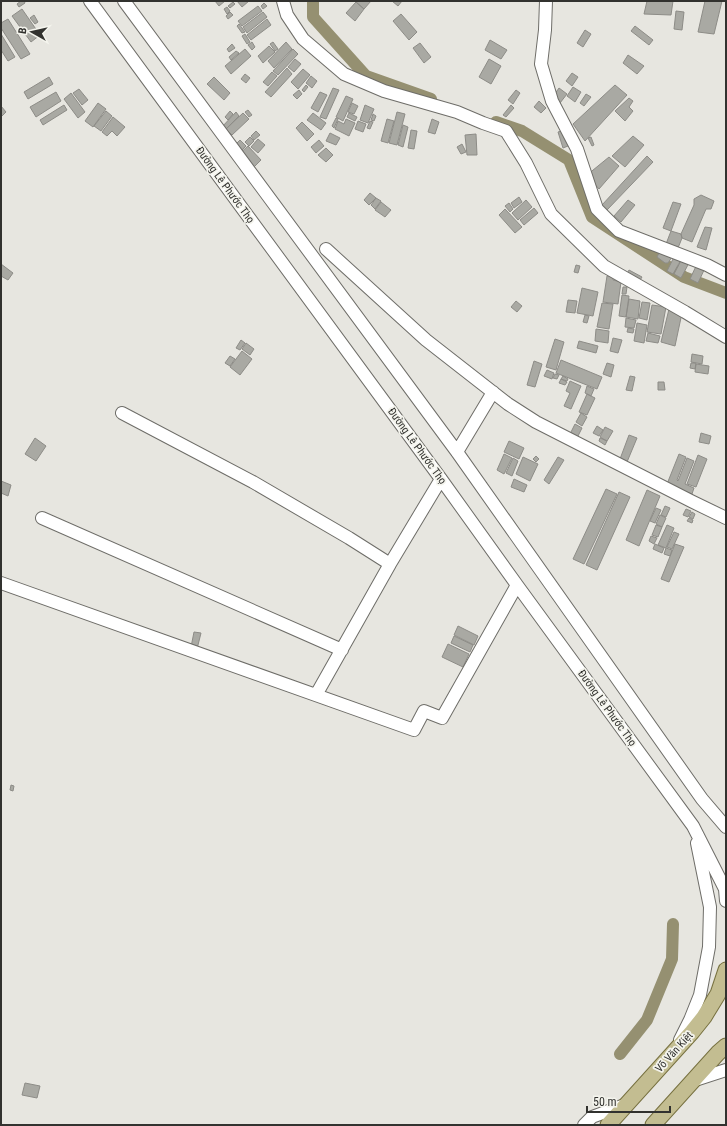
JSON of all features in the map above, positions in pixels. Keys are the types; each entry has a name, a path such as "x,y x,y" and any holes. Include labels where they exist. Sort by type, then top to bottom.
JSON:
{"main road":[{"name":"Võ Văn Kiệt","path":"608,1125 704,1017 718,994 726,970"},
{"path":"653,1125 692,1081 726,1046"}],"street":[{"name":"Đường Lê Phước Thọ","path":"90,1 441,479 693,826 724,889 726,901"},
{"path":"124,1 457,452 702,799 726,828"},
{"path":"284,1 287,15 303,39 344,74 384,92 457,112 506,131 526,163 551,214 604,266 726,337"},
{"path":"546,1 545,30 541,64 552,101 577,149 597,209 619,231 707,265 726,275"},
{"path":"326,249 426,340 508,404 536,422 726,518"},
{"path":"457,452 493,392"},
{"path":"122,413 253,482 349,538 390,564"},
{"path":"316,695 390,564 441,479"},
{"path":"42,518 342,650"},
{"path":"1,583 414,730 424,711 442,718 517,585"},
{"path":"702,799 726,815"},
{"path":"674,1052 690,1020 700,995 709,947 710,907 693,826"},
{"path":"692,1081 726,1070"},
{"path":"584,1125 592,1117 628,1103"}],"building":[{"path":"24,1 25,3 19,7 17,4"},
{"path":"215,1 225,1 219,6"},
{"path":"237,1 249,1 242,7"},
{"path":"371,1 364,9 356,2"},
{"path":"392,1 402,1 398,6"},
{"path":"647,1 673,1 671,15 644,14"},
{"path":"705,1 722,1 714,34 698,32"},
{"path":"233,2 235,4 230,8 228,6"},
{"path":"356,2 364,9 355,21 346,13"},
{"path":"264,3 267,6 263,9 261,6"},
{"path":"258,6 262,11 242,26 238,21"},
{"path":"227,7 230,11 227,14 224,9"},
{"path":"22,9 40,35 31,42 12,16"},
{"path":"676,11 684,12 682,30 674,29"},
{"path":"230,12 233,15 228,19 226,16"},
{"path":"263,12 267,17 247,33 243,27"},
{"path":"401,14 417,32 409,40 393,21"},
{"path":"34,15 38,22 35,24 30,18"},
{"path":"8,19 30,54 21,59 1,28 1,23"},
{"path":"267,19 271,25 251,40 247,35"},
{"path":"239,24 245,32 242,33 237,26"},
{"path":"635,26 653,40 649,45 631,31"},
{"path":"585,30 591,34 583,47 577,43"},
{"path":"1,34 15,57 8,61 1,50"},
{"path":"245,34 250,42 247,44 242,36"},
{"path":"490,40 507,50 501,59 485,50"},
{"path":"252,42 255,47 252,50 248,45"},
{"path":"273,42 278,49 275,51 270,44"},
{"path":"286,42 292,49 274,68 268,61"},
{"path":"420,43 431,57 424,63 413,48"},
{"path":"232,44 235,48 229,52 227,49"},
{"path":"269,46 275,52 263,63 258,56"},
{"path":"245,49 251,56 231,74 225,66"},
{"path":"293,49 298,54 278,75 273,71"},
{"path":"236,51 239,53 231,60 229,57"},
{"path":"628,55 644,66 637,74 623,63"},
{"path":"295,59 301,64 294,72 288,67"},
{"path":"489,59 501,66 491,84 479,77"},
{"path":"287,68 292,74 271,97 265,92"},
{"path":"303,69 310,75 298,89 291,82"},
{"path":"272,72 277,76 268,86 263,82"},
{"path":"572,73 578,77 572,86 566,81"},
{"path":"245,74 250,78 246,83 241,79"},
{"path":"311,76 317,81 312,88 306,83"},
{"path":"49,77 53,84 28,99 24,92"},
{"path":"214,77 230,93 224,100 207,84"},
{"path":"306,85 308,87 304,92 302,90"},
{"path":"615,85 627,95 585,141 573,124"},
{"path":"573,87 581,92 575,102 567,96"},
{"path":"333,88 339,90 326,119 320,117"},
{"path":"559,88 567,94 560,103 552,98"},
{"path":"79,89 88,100 82,105 73,93"},
{"path":"299,90 302,94 297,99 293,95"},
{"path":"516,90 520,93 513,104 508,100"},
{"path":"56,92 61,101 36,117 30,107"},
{"path":"320,92 327,95 318,112 311,108"},
{"path":"71,93 85,112 78,118 64,99"},
{"path":"586,94 591,97 584,106 580,103"},
{"path":"346,96 353,99 343,121 336,117"},
{"path":"629,98 633,101 629,107 633,111 625,121 615,111"},
{"path":"539,101 546,108 541,113 534,107"},
{"path":"98,103 106,109 93,127 85,121"},
{"path":"352,103 358,106 354,114 348,112"},
{"path":"64,105 67,110 43,125 40,120"},
{"path":"365,105 374,109 368,123 360,120"},
{"path":"511,105 514,108 506,117 503,115"},
{"path":"1,106 6,112 1,117"},
{"path":"248,110 252,115 249,117 245,112"},
{"path":"106,111 112,116 101,131 94,126"},
{"path":"230,111 233,114 228,120 225,117"},
{"path":"236,112 239,116 224,131 221,128"},
{"path":"397,112 405,114 397,145 389,143"},
{"path":"243,113 249,119 232,135 226,129"},
{"path":"313,113 326,123 321,130 307,120"},
{"path":"349,113 357,117 355,121 347,117"},
{"path":"373,114 376,116 374,121 371,120"},
{"path":"113,117 125,127 117,136 112,131 107,136 102,132"},
{"path":"336,118 338,119 334,128 332,126"},
{"path":"346,119 355,123 349,136 335,129 338,121 344,124"},
{"path":"387,119 394,121 388,143 381,141"},
{"path":"432,119 439,122 435,134 428,132"},
{"path":"358,121 366,124 363,132 355,129"},
{"path":"370,121 373,122 370,129 367,128"},
{"path":"302,122 314,134 307,141 296,128"},
{"path":"403,125 408,127 403,147 398,145"},
{"path":"568,129 573,144 563,148 558,132"},
{"path":"411,130 417,131 414,149 408,148"},
{"path":"256,131 260,135 254,140 251,136"},
{"path":"330,133 340,138 336,145 326,141"},
{"path":"476,134 477,155 467,155 465,135"},
{"path":"633,136 644,145 625,167 612,156"},
{"path":"250,137 254,141 249,146 245,142"},
{"path":"591,137 594,145 592,146 588,138"},
{"path":"258,139 265,145 258,153 251,147"},
{"path":"240,140 246,146 240,152 234,146"},
{"path":"319,140 324,146 316,153 311,147"},
{"path":"462,144 466,152 461,154 457,147"},
{"path":"248,146 261,160 252,169 238,155"},
{"path":"326,148 333,155 326,162 318,155"},
{"path":"647,156 653,162 607,210 602,205"},
{"path":"609,157 619,166 599,189 587,175"},
{"path":"370,193 376,198 369,205 364,200"},
{"path":"701,195 714,201 711,209 706,209 692,242 682,238 681,234 694,205 694,199"},
{"path":"519,197 522,202 514,208 511,203"},
{"path":"376,198 381,201 375,209 371,205"},
{"path":"526,200 532,207 518,220 512,213"},
{"path":"628,200 635,205 621,222 614,216"},
{"path":"381,202 391,210 385,217 375,210"},
{"path":"673,202 681,204 671,231 663,228"},
{"path":"509,203 513,209 510,212 505,206"},
{"path":"534,208 538,213 524,225 520,220"},
{"path":"505,209 522,227 515,233 499,215"},
{"path":"705,227 712,228 706,250 697,247"},
{"path":"671,231 681,234 682,238 678,248 666,244"},
{"path":"661,249 674,254 668,263 665,263 657,257"},
{"path":"675,255 682,258 673,274 667,271"},
{"path":"683,257 690,261 681,278 674,274"},
{"path":"1,264 13,273 8,280 1,276"},
{"path":"697,264 705,268 698,283 690,279"},
{"path":"576,265 580,266 578,273 574,272"},
{"path":"629,270 642,277 637,285 625,277"},
{"path":"607,276 614,276 613,280 621,282 618,304 603,302"},
{"path":"623,287 627,287 626,294 622,294"},
{"path":"582,288 598,292 593,316 577,313"},
{"path":"622,295 629,296 626,317 619,316"},
{"path":"629,299 640,301 638,319 626,317"},
{"path":"568,300 577,301 575,313 566,312"},
{"path":"516,301 522,306 517,312 511,307"},
{"path":"642,302 650,303 647,320 639,318"},
{"path":"602,303 613,304 609,329 597,327"},
{"path":"652,305 666,307 661,334 647,332"},
{"path":"669,309 682,313 675,346 661,342"},
{"path":"585,315 589,316 587,323 583,322"},
{"path":"626,318 636,320 634,328 625,327"},
{"path":"637,323 647,325 644,343 634,341"},
{"path":"628,328 634,329 633,333 627,332"},
{"path":"596,329 609,331 608,343 595,341"},
{"path":"648,333 660,336 658,343 646,341"},
{"path":"613,338 622,340 618,353 610,351"},
{"path":"555,339 564,342 556,370 546,367"},
{"path":"241,340 245,343 240,350 236,348"},
{"path":"579,341 598,346 596,353 577,348"},
{"path":"246,343 254,349 250,355 242,349"},
{"path":"242,351 252,359 240,375 230,367"},
{"path":"692,354 703,356 702,364 691,362"},
{"path":"230,356 235,359 230,366 225,363"},
{"path":"561,360 602,377 597,389 556,373"},
{"path":"534,361 542,364 535,387 527,385"},
{"path":"607,363 614,365 611,377 603,374"},
{"path":"691,363 696,363 695,369 690,368"},
{"path":"696,364 709,366 708,374 695,372"},
{"path":"547,370 554,373 552,379 544,376"},
{"path":"555,374 559,375 557,379 553,378"},
{"path":"563,376 568,379 567,381 561,379"},
{"path":"630,376 635,377 632,391 626,390"},
{"path":"561,379 567,382 565,385 559,383"},
{"path":"570,381 581,386 571,409 564,406 570,393 566,391"},
{"path":"658,382 664,382 665,390 658,390"},
{"path":"587,386 594,389 591,396 585,393"},
{"path":"587,394 595,398 587,415 579,412"},
{"path":"581,413 587,417 582,426 576,422"},
{"path":"575,424 582,428 577,438 570,434"},
{"path":"597,426 603,430 599,436 593,433"},
{"path":"605,427 613,431 607,441 600,437"},
{"path":"701,433 711,436 709,444 699,442"},
{"path":"629,435 637,438 627,462 620,459"},
{"path":"35,438 46,446 36,461 25,454"},
{"path":"600,438 607,441 605,445 599,441"},
{"path":"509,441 524,448 519,459 504,452"},
{"path":"504,454 512,458 504,474 497,470"},
{"path":"679,454 686,457 677,480 678,481 687,458 694,461 685,484 694,488 692,494 667,484"},
{"path":"698,455 707,459 696,487 687,484"},
{"path":"536,456 539,459 536,462 533,459"},
{"path":"523,457 538,464 530,481 516,474"},
{"path":"558,457 564,460 549,484 544,480"},
{"path":"513,458 518,461 512,476 506,473"},
{"path":"514,479 527,485 524,492 511,487"},
{"path":"1,481 11,485 8,496 1,493"},
{"path":"606,489 617,494 584,564 573,559"},
{"path":"647,490 660,496 639,546 626,540"},
{"path":"619,492 630,497 597,570 586,565"},
{"path":"665,506 670,508 666,517 661,515"},
{"path":"656,508 661,510 655,523 650,521"},
{"path":"686,509 691,511 688,517 683,515"},
{"path":"692,512 695,514 693,519 689,517"},
{"path":"660,515 666,518 662,527 656,524"},
{"path":"689,518 693,520 692,523 687,521"},
{"path":"656,525 662,527 658,537 652,535"},
{"path":"667,525 674,528 666,548 658,545"},
{"path":"674,532 679,534 672,549 667,547"},
{"path":"651,536 657,538 654,544 649,541"},
{"path":"655,544 664,548 662,553 653,549"},
{"path":"675,544 684,547 669,582 661,579"},
{"path":"666,548 672,550 670,556 664,554"},
{"path":"458,626 478,636 474,645 454,635"},
{"path":"194,632 201,633 197,649 191,647"},
{"path":"454,636 473,645 470,652 451,643"},
{"path":"448,644 469,654 463,667 442,657"},
{"path":"11,785 14,786 13,791 10,790"},
{"path":"25,1083 40,1086 37,1098 22,1095"}],"waterway":[{"path":"313,1 313,17 366,76 431,99"},
{"path":"496,122 522,131 569,160 592,217 684,277 726,293"},
{"path":"620,1054 647,1020 672,959 673,924"}]}
